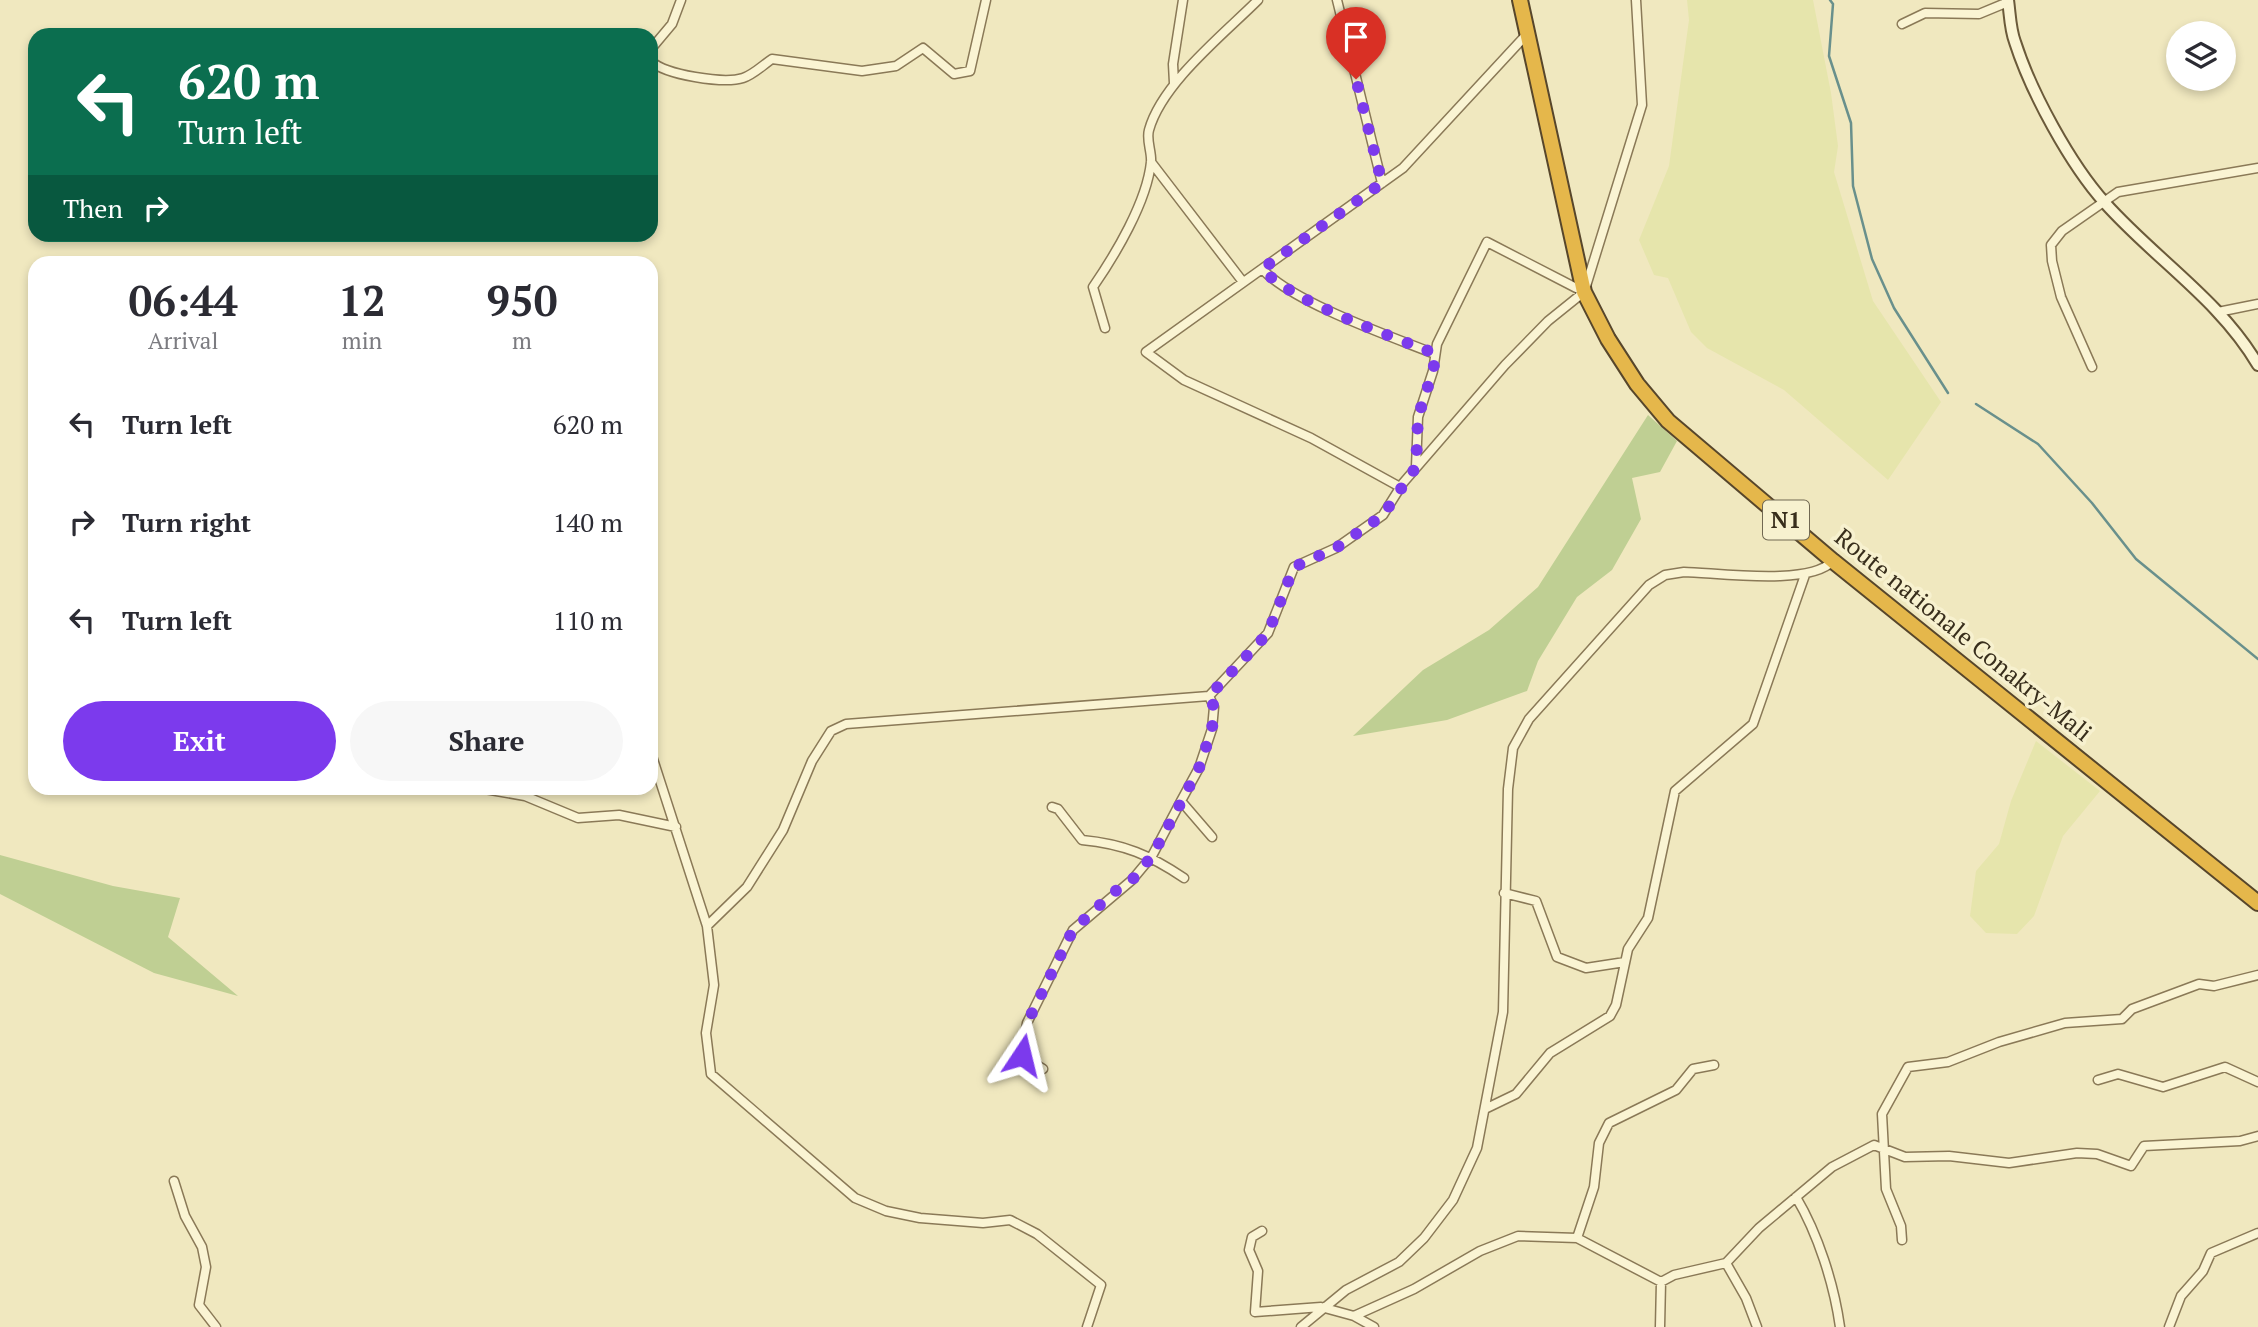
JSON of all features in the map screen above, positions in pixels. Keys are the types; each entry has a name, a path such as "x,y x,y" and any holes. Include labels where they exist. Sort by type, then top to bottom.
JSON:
{"highway":[{"name":"Route nationale Conakry-Mali","path":"1520,0 1584,292 1630,373 1668,421 1833,561 2258,903"}],"street":[{"path":"658,41 672,24 681,0"},
{"path":"658,68 715,79 743,78 772,59 862,71 896,66 923,48 954,74 970,71 986,0"},
{"path":"1174,83 1173,64 1183,0"},
{"path":"1105,328 1093,287 1122,246 1151,162 1148,131 1174,83 1258,0"},
{"path":"1337,0 1382,183"},
{"path":"707,926 747,887 783,830 812,761 831,732 846,724 1209,696 1268,633 1294,567 1336,548 1383,515 1416,467 1506,365 1548,321 1584,292 1642,104 1636,0"},
{"path":"1902,24 1925,13 1979,14 2008,1 2014,40 2075,164 2105,203 2218,312 2245,343 2258,365"},
{"path":"1400,487 1311,438 1184,380 1146,352 1403,168 1527,33"},
{"path":"1151,162 1243,282"},
{"path":"2091,367 2061,297 2051,245 2062,231 2118,192 2258,168"},
{"path":"1416,467 1418,417 1433,371 1437,344 1487,242 1584,292"},
{"path":"1262,269 1272,280 1344,317 1436,354"},
{"path":"2218,312 2258,304"},
{"path":"1301,1327 1321,1307 1346,1290 1399,1262 1424,1238 1453,1200 1477,1148 1487,1108 1503,1012 1508,789 1513,748 1529,719 1649,585 1665,575 1684,572 1805,575 1826,568 1833,561"},
{"path":"1487,1108 1516,1094 1549,1053 1610,1016 1616,1005 1628,949 1648,918 1675,791 1754,724 1805,575"},
{"path":"1043,1069 1022,1055 1027,1023 1073,930 1114,892 1132,880 1152,856 1199,768 1212,729 1214,707 1209,696"},
{"path":"658,774 707,926 714,985 706,1033 711,1074 855,1198 886,1211 920,1218 983,1223 1010,1220 1037,1234 1101,1285 1087,1327"},
{"path":"519,795 578,818 619,815 676,827"},
{"path":"1181,801 1213,837"},
{"path":"1052,807 1058,809 1082,840 1109,842 1152,856 1184,878"},
{"path":"1504,893 1536,901 1557,957 1586,968 1625,962"},
{"path":"1902,1240 1901,1226 1886,1189 1882,1114 1908,1067 1948,1062 1999,1042 2065,1023 2122,1019 2132,1009 2199,984 2214,986 2258,975"},
{"path":"1577,1238 1594,1187 1599,1143 1609,1123 1676,1090 1693,1069 1714,1065"},
{"path":"2098,1080 2118,1074 2163,1087 2225,1067 2258,1082"},
{"path":"1661,1282 1674,1275 1726,1264 1759,1228 1832,1167 1874,1145 1905,1157 1949,1156 2008,1163 2077,1153 2097,1154 2131,1166 2144,1146 2240,1141 2258,1136"},
{"path":"174,1181 185,1216 202,1247 206,1267 199,1305 216,1327"},
{"path":"1796,1197 1815,1228 1824,1267 1836,1299 1840,1327"},
{"path":"1262,1231 1252,1237 1249,1250 1258,1271 1255,1312 1321,1307 1354,1316 1374,1327"},
{"path":"2169,1327 2181,1296 2203,1270 2211,1253 2258,1233"},
{"path":"1354,1316 1414,1289 1480,1251 1518,1236 1577,1238 1661,1282"},
{"path":"1726,1264 1746,1298 1757,1327"},
{"path":"1660,1327 1661,1282"}],"green space":[{"path":"1687,0 1813,0 1838,146 1834,172 1873,301 1941,402 1888,480 1784,390 1707,348 1691,332 1668,278 1654,275 1639,240 1669,166 1689,20"},
{"path":"1648,415 1677,441 1660,472 1632,478 1641,519 1612,570 1577,597 1538,661 1527,691 1447,720 1353,736 1423,670 1489,630 1538,587"},
{"path":"2036,741 2100,791 2063,836 2034,916 2017,934 1986,933 1970,916 1976,871 1999,844 2011,801"},
{"path":"0,855 113,886 180,898 168,937 238,996 154,973 0,894"}],"waterway":[{"path":"1830,0 1833,4 1829,56 1851,123 1853,186 1872,259 1894,308 1948,393"},
{"path":"1976,404 2038,444 2092,503 2136,559 2258,659"}],"route":[{"path":"1022,1055 1027,1023 1073,930 1114,892 1132,880 1152,856 1199,768 1212,729 1214,707 1209,696 1268,633 1294,567 1336,548 1383,515 1416,467 1418,417 1436,354 1344,317 1272,280 1262,269 1382,183 1356,79"}]}
